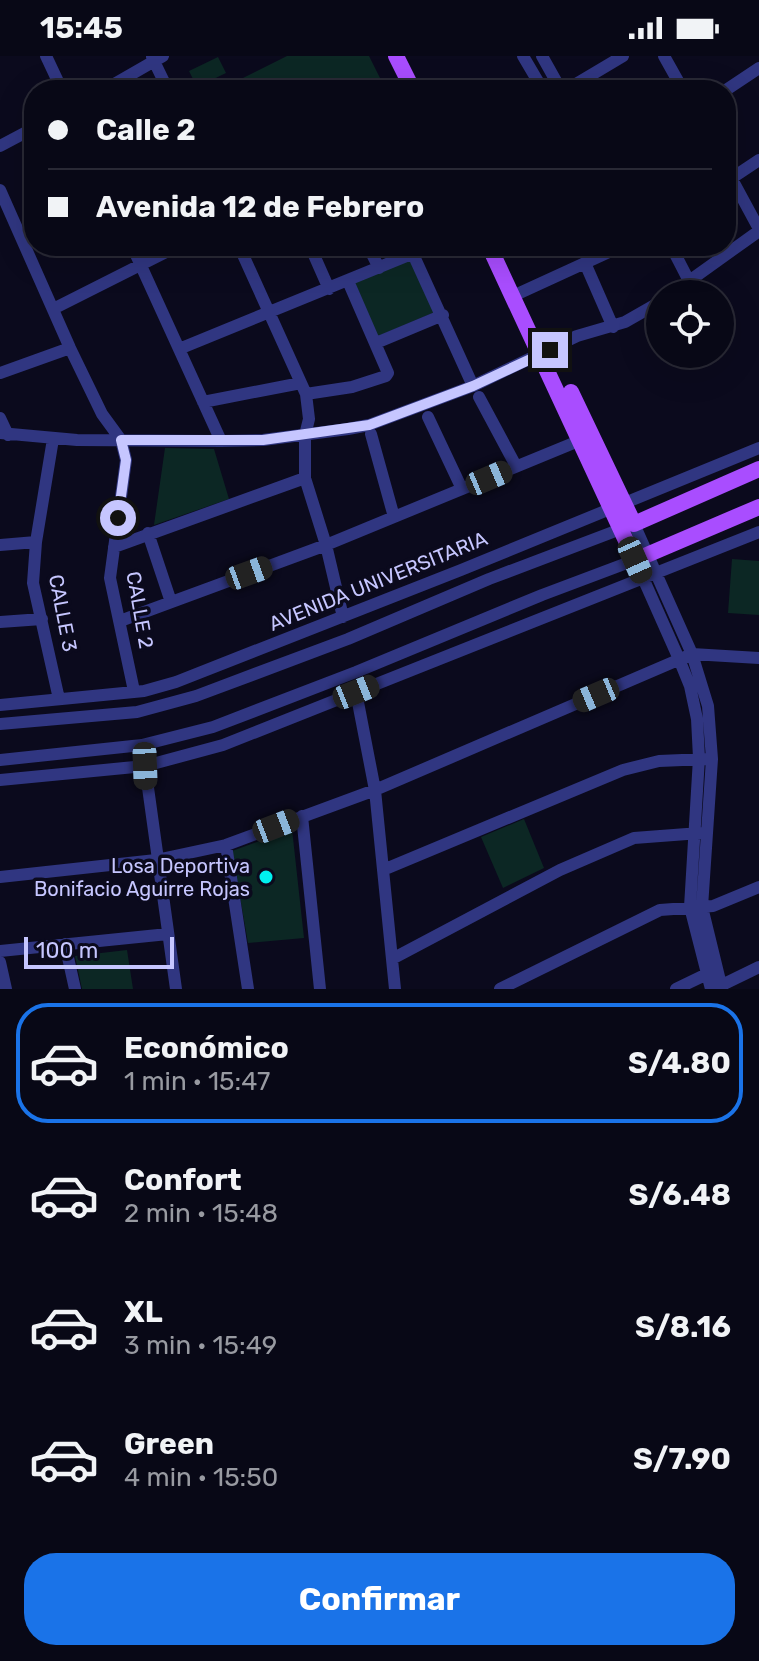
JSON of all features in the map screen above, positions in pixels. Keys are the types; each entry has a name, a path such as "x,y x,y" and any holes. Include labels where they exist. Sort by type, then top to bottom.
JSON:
{"main road":[{"path":"396,56 408,80"},
{"path":"408,56 420,80"},
{"path":"495,256 518,293"},
{"path":"504,256 518,293 642,558 759,507"},
{"path":"546,352 581,440 619,506"},
{"name":"AVENIDA UNIVERSITARIA","path":"628,526 759,469"}],"street":[{"path":"46,56 57,80"},
{"path":"523,56 537,80"},
{"path":"542,56 558,80"},
{"path":"581,80 623,56"},
{"path":"664,56 677,80"},
{"path":"121,80 157,58 165,80"},
{"path":"736,83 759,68"},
{"path":"0,146 24,133"},
{"path":"736,178 759,160"},
{"path":"0,190 24,244"},
{"path":"736,193 759,230 736,247"},
{"path":"29,256 102,414 121,440"},
{"path":"137,256 221,441"},
{"path":"53,309 159,256"},
{"path":"244,256 303,389 309,419 305,435 305,478 326,545 343,617"},
{"path":"314,256 329,289"},
{"path":"373,256 379,268"},
{"path":"179,349 408,256"},
{"path":"414,256 476,391 516,466"},
{"path":"518,293 600,256"},
{"path":"676,256 688,280"},
{"path":"690,280 723,256"},
{"path":"585,263 613,327"},
{"path":"203,402 303,389 352,387 386,376 388,368 348,281"},
{"path":"0,418 4,434 53,439 221,441 305,435 369,425 476,391 577,336 613,327 646,309"},
{"path":"376,343 443,315"},
{"path":"0,373 70,348"},
{"path":"428,417 462,489"},
{"path":"371,434 394,517"},
{"name":"CALLE 3","path":"53,439 36,542 33,583 59,699"},
{"name":"CALLE 2","path":"121,440 126,460 110,578 134,691"},
{"path":"120,621 326,545 581,440"},
{"name":"AVENIDA UNIVERSITARIA","path":"0,707 134,691 176,682 759,448"},
{"path":"114,547 305,478"},
{"name":"AVENIDA UNIVERSITARIA","path":"0,724 137,712 196,696 348,639 489,579 628,526"},
{"path":"0,780 145,766 223,745 759,532"},
{"path":"148,533 171,602"},
{"path":"0,545 36,542"},
{"path":"461,570 546,557"},
{"path":"0,760 142,745 213,727 642,558 694,703 706,759"},
{"path":"649,575 692,654 708,706 696,907 707,974 717,988"},
{"path":"0,622 42,619"},
{"path":"0,877 156,860 226,845 375,790 692,654 759,658"},
{"path":"356,692 375,790 395,989"},
{"path":"383,870 623,770 659,761 706,759"},
{"path":"145,766 176,989"},
{"path":"302,816 320,989"},
{"path":"392,959 560,870 634,838 701,833"},
{"path":"226,845 248,989"},
{"path":"500,989 528,982 660,910 713,906 759,887"},
{"path":"696,907 717,988"},
{"path":"0,951 168,934"},
{"path":"65,944 75,989"},
{"path":"0,962 6,989"},
{"path":"717,988 759,968"},
{"path":"676,989 707,974"}],"green space":[{"path":"287,56 369,56 381,80 239,80"},
{"path":"218,57 226,73 212,80 194,80 189,71"},
{"path":"409,259 435,312 376,337 352,282"},
{"path":"165,448 214,449 229,499 154,525"},
{"path":"732,559 759,561 759,615 728,613"},
{"path":"524,819 544,868 503,888 481,837"},
{"path":"292,829 304,938 248,943 232,851"},
{"path":"127,950 133,989 82,989 75,956"}],"place":[{"name":"Losa Deportiva Bonifacio Aguirre Rojas","path":"266,877"}],"route":[{"path":"118,518 126,460 121,440 263,440 369,425 473,386 550,350"}]}
